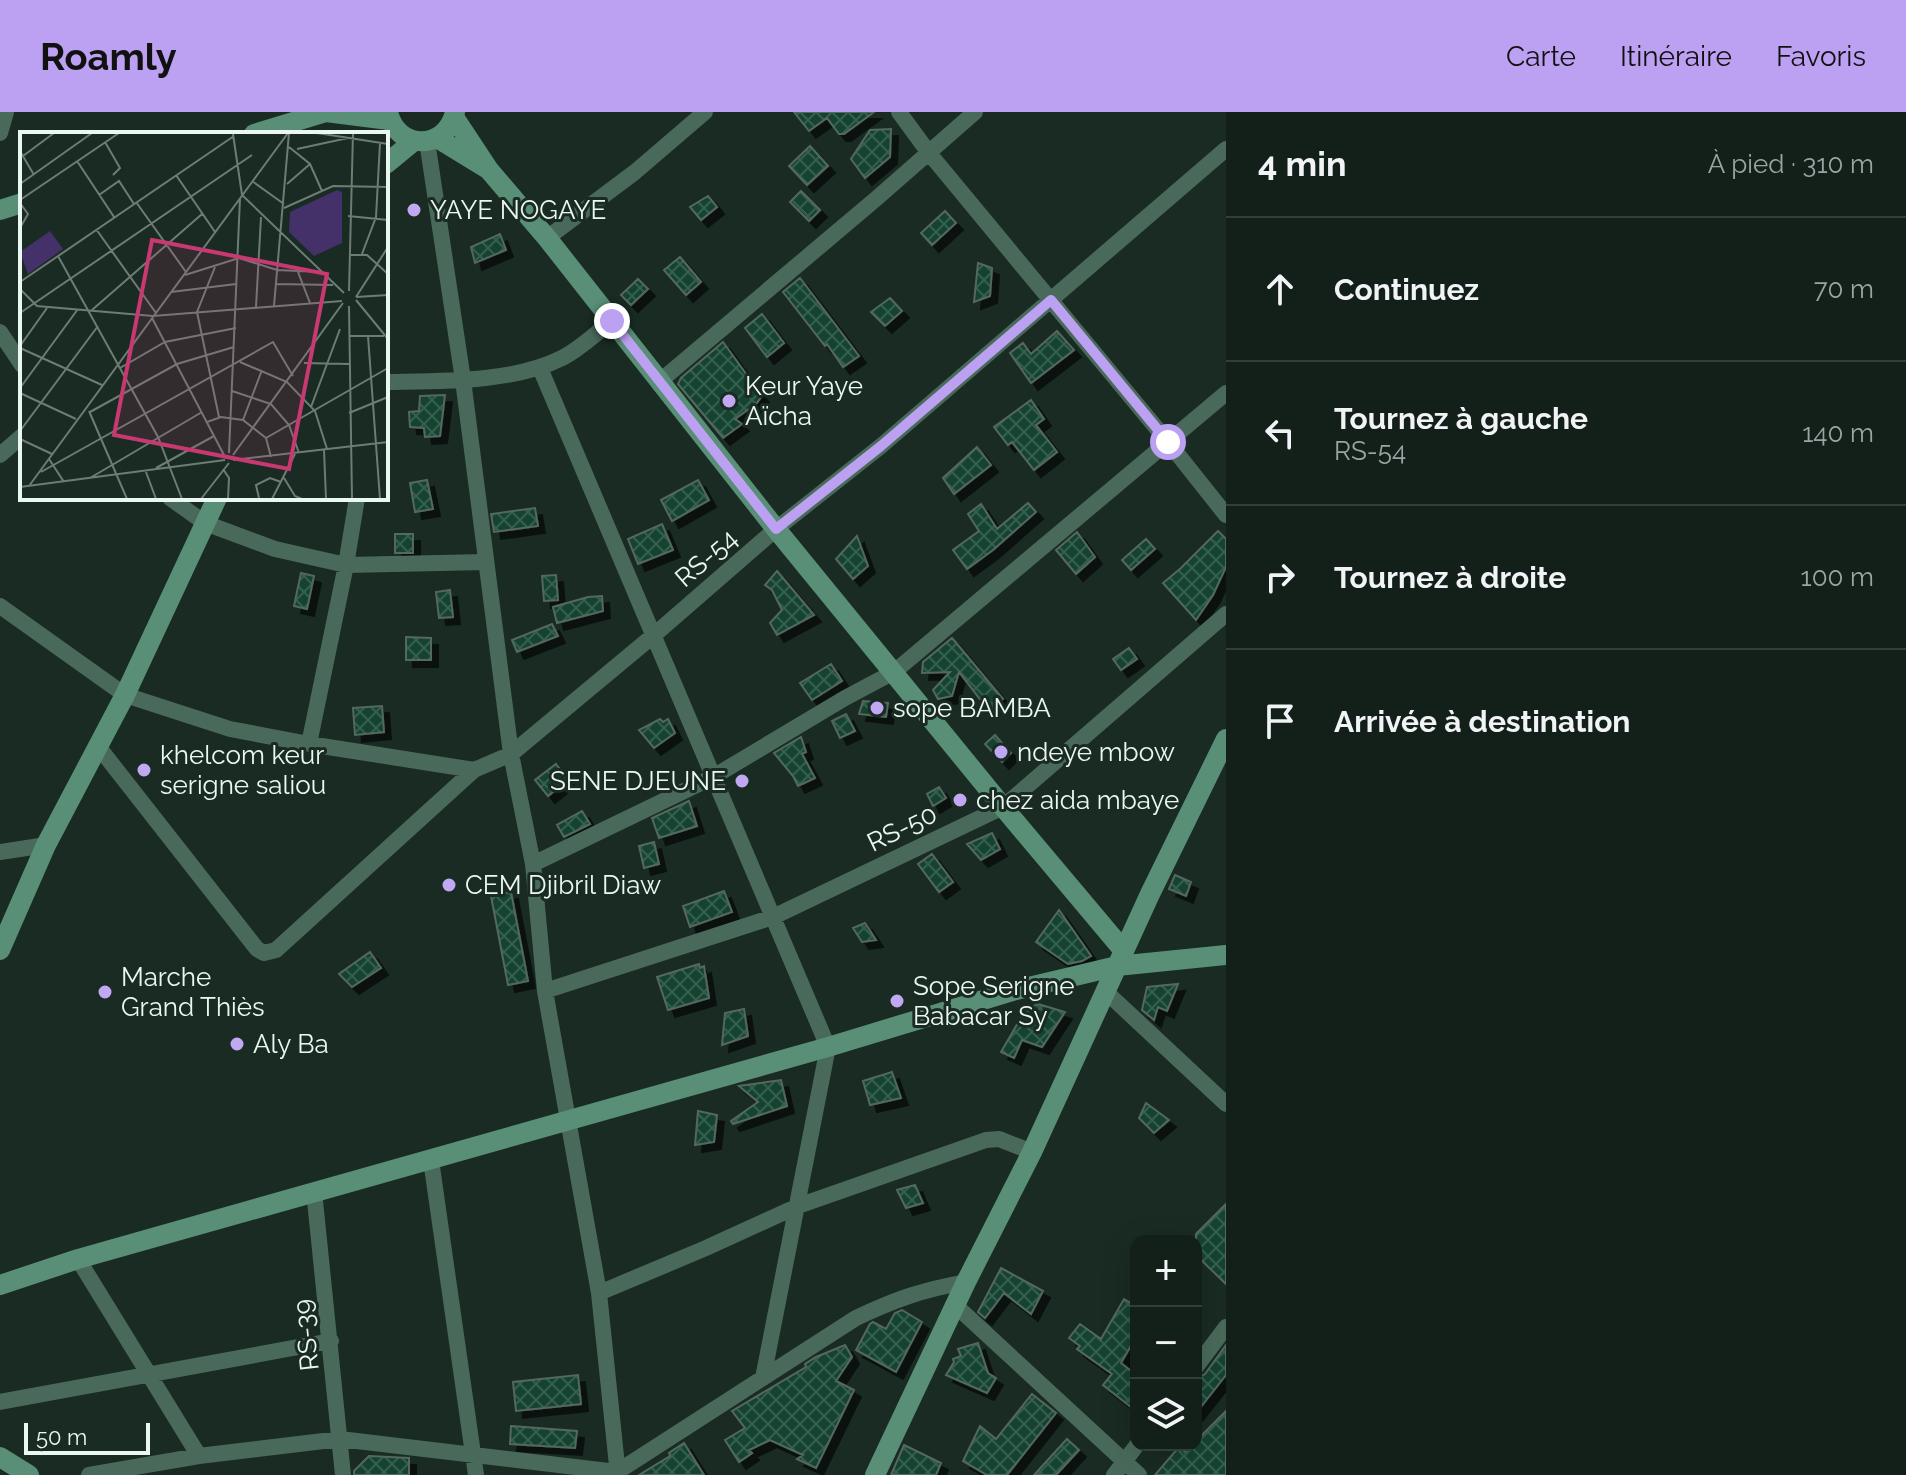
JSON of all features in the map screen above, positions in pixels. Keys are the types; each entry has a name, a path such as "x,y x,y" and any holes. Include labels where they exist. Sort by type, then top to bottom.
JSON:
{"street":[{"path":"0,133 6,112"},
{"path":"261,132 326,112 405,133 489,170"},
{"path":"547,238 635,172 705,112"},
{"path":"899,112 929,153 1226,515"},
{"path":"659,382 975,112"},
{"path":"405,133 448,130 455,115"},
{"path":"455,115 489,170 547,238 776,529 1003,807 1120,958"},
{"path":"388,161 405,133"},
{"path":"405,133 463,380 511,754 533,864 545,991 599,1293 618,1474"},
{"name":"RS-54","path":"474,770 511,754 776,529 881,446 1226,149"},
{"path":"0,210 20,204"},
{"path":"388,382 463,380 540,368 565,357 612,321"},
{"path":"0,332 20,362"},
{"path":"540,368 828,1047 763,1378"},
{"path":"533,864 713,777 894,672 1226,393"},
{"path":"0,455 20,438"},
{"path":"173,500 205,523 275,549 346,565 486,562"},
{"path":"0,950 46,845 125,695 216,500"},
{"path":"309,744 357,500"},
{"path":"0,606 125,695 230,729 474,770"},
{"name":"RS-50","path":"545,991 773,917 1003,807 1226,614"},
{"path":"875,1475 966,1282 1032,1152 1104,990 1226,739"},
{"path":"97,745 257,949 264,953 276,950 474,770"},
{"path":"0,852 46,845"},
{"path":"0,1285 78,1259 314,1191 828,1047 1120,958 1226,955"},
{"path":"1104,990 1226,1104"},
{"path":"599,1293 798,1206 986,1140 999,1139 1032,1152"},
{"path":"431,1160 476,1475"},
{"name":"RS-39","path":"314,1191 343,1475"},
{"path":"78,1259 199,1456"},
{"path":"89,1475 199,1456 340,1439 618,1474 856,1318 930,1288 966,1282"},
{"path":"955,1305 1119,1468 1139,1475"},
{"path":"1202,1359 1226,1327"},
{"path":"0,1402 331,1341"},
{"path":"1119,1468 1132,1451"},
{"path":"0,1457 29,1475"}],"building":[{"path":"794,112 874,112 844,134 839,134 827,118 809,131"},
{"path":"891,129 890,157 865,178 851,159 870,130"},
{"path":"810,146 828,166 807,185 789,166"},
{"path":"801,191 820,210 809,221 790,202"},
{"path":"708,196 717,207 701,220 690,207"},
{"path":"945,211 956,223 932,245 921,233"},
{"path":"500,234 506,250 475,263 471,247"},
{"path":"680,257 701,282 686,295 664,270"},
{"path":"978,263 992,268 990,296 974,302"},
{"path":"800,278 859,356 843,367 783,292"},
{"path":"638,279 648,289 631,305 621,295"},
{"path":"890,298 902,311 885,326 871,312"},
{"path":"762,314 784,343 767,357 745,328"},
{"path":"1057,331 1074,350 1031,383 1010,353 1023,343 1031,354"},
{"path":"723,342 762,396 735,419 742,424 723,438 678,384"},
{"path":"445,395 440,436 425,437 424,428 410,427 409,412 419,411 420,396"},
{"path":"1031,400 1044,419 1036,425 1057,452 1034,470 1012,442 1008,445 994,427"},
{"path":"977,447 991,465 954,494 943,478"},
{"path":"427,480 433,509 415,512 410,483"},
{"path":"698,480 709,500 672,521 661,500"},
{"path":"1028,503 1036,512 967,569 953,550 979,531 968,514 981,504 997,529"},
{"path":"535,508 538,526 494,532 491,514"},
{"path":"662,524 673,550 638,564 628,539"},
{"path":"1218,531 1226,539 1226,567 1213,595 1196,620 1163,583"},
{"path":"1077,532 1095,557 1076,574 1056,550"},
{"path":"395,534 413,534 413,553 395,553"},
{"path":"857,536 868,566 853,579 836,559"},
{"path":"1146,539 1155,549 1131,570 1122,560"},
{"path":"777,571 814,615 777,635 770,623 782,610 772,590 765,585"},
{"path":"301,573 314,576 307,609 294,606"},
{"path":"556,575 558,600 544,601 542,576"},
{"path":"450,590 453,617 439,618 436,592"},
{"path":"602,596 603,611 557,623 553,607"},
{"path":"552,624 558,636 517,652 512,640"},
{"path":"406,637 431,638 431,660 406,660"},
{"path":"952,638 1003,699 989,711 959,672 952,696 938,699 933,690 950,672 922,673 923,662"},
{"path":"1129,648 1137,659 1121,670 1113,659"},
{"path":"831,664 842,681 812,700 800,683"},
{"path":"863,701 888,703 886,717 859,714"},
{"path":"382,706 384,732 355,735 353,708"},
{"path":"846,714 855,731 840,738 832,721"},
{"path":"660,719 663,722 668,719 675,733 654,748 639,730"},
{"path":"995,735 1011,753 1002,762 985,744"},
{"path":"801,737 806,752 802,754 815,778 798,786 774,753"},
{"path":"556,764 568,780 548,796 535,780"},
{"path":"939,787 946,798 933,806 927,794"},
{"path":"689,801 697,826 659,838 652,818"},
{"path":"582,811 590,824 564,837 557,825"},
{"path":"992,833 1000,849 981,860 967,844"},
{"path":"654,842 659,864 644,868 639,846"},
{"path":"932,854 953,882 939,892 918,864"},
{"path":"1175,875 1191,882 1186,896 1169,889"},
{"path":"724,891 732,912 690,927 683,906"},
{"path":"511,892 528,981 508,985 491,896"},
{"path":"1059,910 1091,956 1068,964 1036,942"},
{"path":"865,923 876,940 862,942 853,928"},
{"path":"370,952 381,968 352,987 339,974"},
{"path":"699,964 700,968 704,966 709,998 668,1010 657,977"},
{"path":"1178,984 1167,1011 1158,1007 1154,1020 1142,1010 1147,987"},
{"path":"1038,1004 1065,1012 1042,1047 1022,1040 1014,1058 1001,1052 1026,1009"},
{"path":"744,1009 748,1036 722,1045 725,1013"},
{"path":"892,1072 901,1098 870,1105 863,1081"},
{"path":"781,1080 787,1106 733,1124 731,1121 758,1102 739,1086"},
{"path":"1146,1103 1169,1120 1154,1133 1139,1118"},
{"path":"698,1111 717,1115 714,1142 695,1145"},
{"path":"915,1185 923,1203 906,1208 897,1190"},
{"path":"1226,1204 1226,1284 1202,1261 1202,1235 1196,1234"},
{"path":"1001,1268 1043,1291 1031,1314 1004,1293 985,1318 978,1312"},
{"path":"1124,1299 1130,1302 1130,1347 1121,1363 1130,1370 1130,1406 1103,1385 1112,1374 1077,1349 1080,1346 1069,1338 1080,1324 1101,1339"},
{"path":"902,1310 922,1322 896,1372 856,1350 870,1324 873,1322 886,1329 895,1313"},
{"path":"978,1343 988,1373 996,1378 987,1393 946,1375 953,1359 961,1356 958,1349"},
{"path":"845,1345 852,1357 836,1381 854,1390 816,1468 797,1459 803,1455 770,1440 749,1450 752,1453 739,1462 725,1440 745,1428 732,1411 806,1367 805,1364 816,1357"},
{"path":"1226,1345 1226,1375 1202,1405 1202,1376"},
{"path":"578,1375 581,1404 516,1411 513,1382"},
{"path":"1032,1394 1056,1413 1007,1475 987,1475 963,1461 980,1426 996,1439"},
{"path":"1226,1411 1226,1475 1155,1475 1176,1451 1202,1451 1202,1435"},
{"path":"511,1426 577,1431 575,1448 510,1444"},
{"path":"1067,1439 1079,1450 1056,1475 1034,1475"},
{"path":"684,1443 704,1475 639,1475 670,1456 669,1453"},
{"path":"904,1445 941,1463 936,1475 891,1475"},
{"path":"369,1456 409,1458 409,1475 354,1475 354,1471"}],"place":[{"name":"YAYE NOGAYE","path":"414,210"},
{"name":"Keur Yaye Aïcha","path":"729,401"},
{"name":"sope BAMBA","path":"877,708"},
{"name":"ndeye mbow","path":"1001,752"},
{"name":"khelcom keur serigne saliou","path":"144,770"},
{"name":"SENE DJEUNE","path":"742,781"},
{"name":"chez aida mbaye","path":"960,800"},
{"name":"CEM Djibril Diaw","path":"449,885"},
{"name":"Marche Grand Thiès","path":"105,992"},
{"name":"Sope Serigne Babacar Sy","path":"897,1001"},
{"name":"Aly Ba","path":"237,1044"}],"route":[{"path":"612,321 776,529 881,446 1051,300 1168,442"}]}
